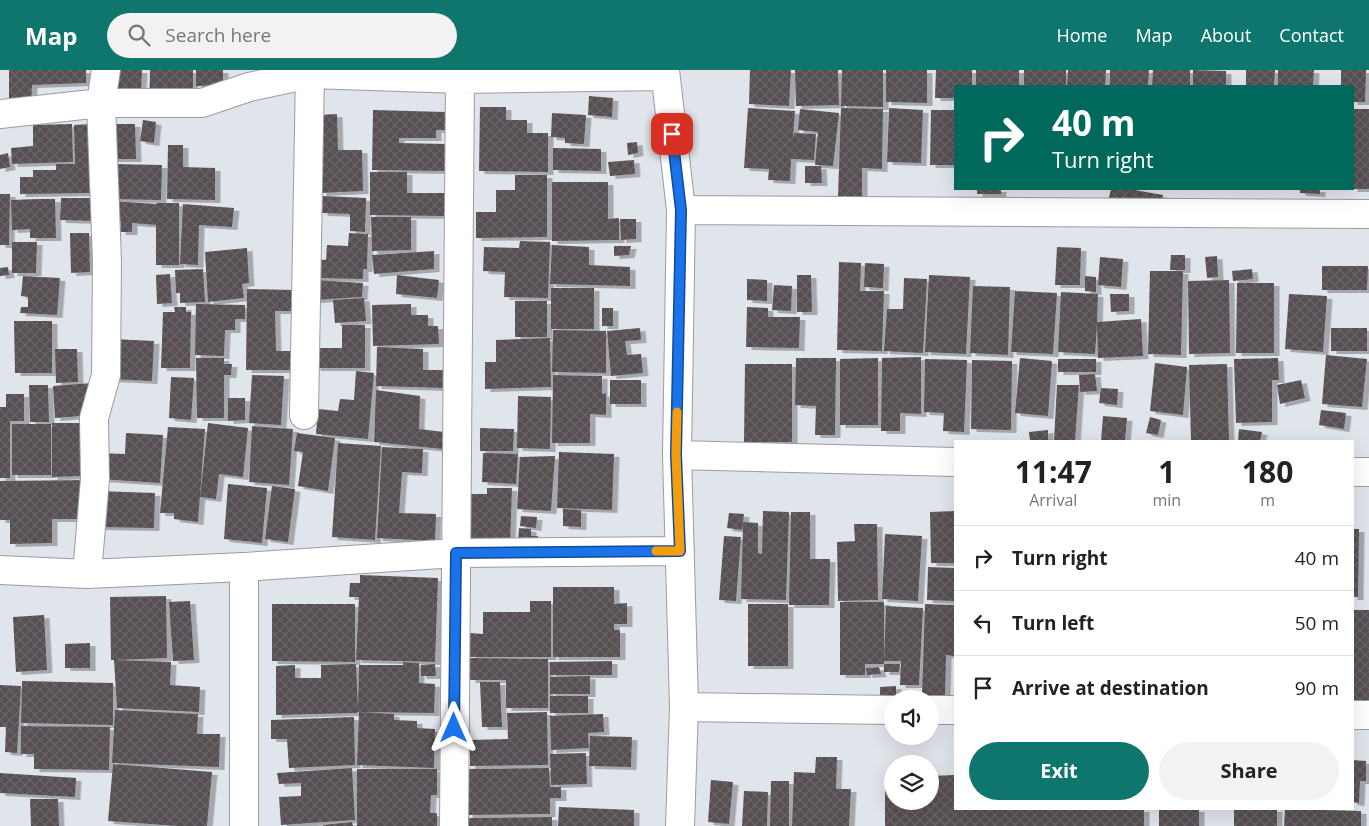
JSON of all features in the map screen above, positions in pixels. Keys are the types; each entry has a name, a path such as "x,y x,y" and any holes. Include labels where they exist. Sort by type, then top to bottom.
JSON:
{"street":[{"path":"87,574 95,478 94,418 106,375 107,261 101,103 106,70"},
{"path":"304,415 310,72"},
{"path":"0,114 101,103 202,103 249,87 310,72 460,79 522,74 591,76 664,73 681,210 676,455 684,707 680,826"},
{"path":"454,826 460,79"},
{"path":"681,210 1369,214"},
{"path":"676,455 954,462"},
{"path":"1354,472 1369,472"},
{"path":"0,570 87,574 244,567 456,553 680,551"},
{"path":"244,567 244,826"},
{"path":"684,707 884,710"},
{"path":"939,710 954,710"},
{"path":"1354,715 1369,715"}],"building":[{"path":"9,70 86,70 86,83 32,85 31,110 9,109"},
{"path":"111,70 142,70 140,111 109,109"},
{"path":"150,70 193,70 193,94 149,112"},
{"path":"196,70 223,70 223,85 196,86"},
{"path":"750,70 791,70 789,106 749,104"},
{"path":"795,70 838,70 839,105 796,106"},
{"path":"842,70 883,70 883,107 841,106"},
{"path":"886,70 927,70 927,103 886,102"},
{"path":"936,70 972,70 972,85 954,85 954,98 935,98"},
{"path":"976,70 1019,70 1019,85 976,85"},
{"path":"1024,70 1066,70 1066,85 1024,85"},
{"path":"1068,70 1106,70 1105,85 1067,85"},
{"path":"1110,70 1149,70 1148,85 1110,85"},
{"path":"1153,70 1190,70 1190,85 1152,85"},
{"path":"1193,70 1226,71 1226,85 1193,85"},
{"path":"1246,70 1275,70 1274,85 1246,85"},
{"path":"1278,70 1314,70 1313,85 1278,85"},
{"path":"1341,70 1366,70 1365,102 1354,102 1354,85 1341,85"},
{"path":"589,96 613,98 612,117 588,115"},
{"path":"480,107 506,107 506,120 527,120 527,133 548,133 548,172 479,171"},
{"path":"748,108 795,111 793,138 794,133 816,134 814,160 791,159 790,181 768,180 769,169 744,168"},
{"path":"841,108 883,109 882,169 862,168 862,197 838,197"},
{"path":"889,108 923,110 921,163 887,162"},
{"path":"800,109 839,113 833,166 815,165 818,132 798,130"},
{"path":"1354,109 1369,109 1369,189 1354,189"},
{"path":"373,110 446,112 446,130 436,130 436,138 399,138 399,143 446,144 446,171 372,170"},
{"path":"931,110 954,110 954,165 930,165"},
{"path":"552,113 586,115 584,144 565,143 565,138 551,137"},
{"path":"337,114 338,150 362,150 363,191 321,193 318,115"},
{"path":"143,120 156,122 154,143 140,141"},
{"path":"72,124 73,162 12,164 11,148 33,146 33,125"},
{"path":"91,124 93,193 20,194 20,177 33,177 33,170 56,170 56,164 75,164 74,125"},
{"path":"109,124 135,124 136,159 110,159"},
{"path":"637,142 638,153 628,155 627,143"},
{"path":"168,145 183,145 183,167 215,168 215,200 167,199"},
{"path":"553,148 601,149 601,171 553,170"},
{"path":"8,153 10,167 0,169 0,155"},
{"path":"634,160 635,174 610,176 608,162"},
{"path":"111,164 162,165 161,200 110,199"},
{"path":"805,166 821,166 822,183 805,183"},
{"path":"370,172 407,172 407,193 446,193 445,216 370,215"},
{"path":"515,175 547,175 547,237 476,238 476,212 496,212 496,190 515,190"},
{"path":"552,182 608,182 608,219 619,218 619,240 552,241"},
{"path":"977,190 1001,190 1001,194 977,194"},
{"path":"1111,190 1135,190 1163,195 1160,212 1108,202"},
{"path":"1300,190 1320,190 1320,194 1300,193"},
{"path":"0,194 10,194 9,245 0,245"},
{"path":"323,196 366,198 365,232 350,231 350,214 322,213"},
{"path":"61,198 96,198 96,221 60,220"},
{"path":"55,199 56,238 30,238 30,229 12,230 11,200"},
{"path":"111,201 157,204 179,203 179,265 156,265 156,225 132,223 132,232 120,232 121,222 109,222"},
{"path":"183,204 234,208 232,227 199,225 198,265 180,264"},
{"path":"371,217 411,217 411,250 372,251"},
{"path":"620,219 636,219 636,239 621,240"},
{"path":"70,233 89,233 90,272 71,273"},
{"path":"349,233 368,234 367,269 363,269 363,279 314,278 314,259 326,260 327,245 348,246"},
{"path":"520,241 550,242 548,298 504,297 505,272 483,271 484,247 519,248"},
{"path":"12,242 37,242 36,273 12,273"},
{"path":"552,245 589,247 589,265 630,267 630,286 550,284"},
{"path":"614,246 631,246 629,255 614,256"},
{"path":"1057,247 1081,248 1080,285 1055,285"},
{"path":"247,248 249,283 242,284 244,298 208,302 205,252"},
{"path":"434,251 434,269 374,274 372,255"},
{"path":"1171,255 1185,255 1185,270 1170,270"},
{"path":"1217,256 1218,277 1207,278 1205,257"},
{"path":"1100,257 1123,259 1121,287 1098,285"},
{"path":"839,262 861,263 860,291 884,291 882,351 837,350"},
{"path":"865,263 884,264 883,288 864,287"},
{"path":"1322,266 1368,266 1367,290 1322,290"},
{"path":"8,267 9,275 0,276 0,268"},
{"path":"203,269 205,302 180,303 180,293 176,293 175,270"},
{"path":"1252,269 1253,279 1233,281 1232,271"},
{"path":"1150,271 1183,271 1181,355 1148,354"},
{"path":"170,274 172,303 157,304 156,275"},
{"path":"397,275 439,280 437,298 396,294"},
{"path":"797,275 811,275 812,312 797,312"},
{"path":"929,275 970,277 966,354 925,352"},
{"path":"23,276 60,278 57,315 20,313 21,307 28,307 28,297 21,296"},
{"path":"1085,276 1096,277 1096,292 1085,291"},
{"path":"904,278 927,279 923,353 884,351 887,309 903,309"},
{"path":"747,279 767,280 767,301 747,300"},
{"path":"315,280 363,283 362,297 315,300"},
{"path":"1229,280 1230,353 1189,354 1188,281"},
{"path":"1237,283 1274,283 1274,353 1236,353"},
{"path":"774,285 792,286 791,311 772,310"},
{"path":"973,286 1010,287 1008,355 970,353"},
{"path":"551,288 594,288 594,329 551,329"},
{"path":"247,289 294,290 294,311 275,311 276,351 291,351 292,370 246,370"},
{"path":"1015,291 1057,293 1053,354 1011,352"},
{"path":"1061,292 1098,294 1097,322 1141,319 1143,356 1098,358 1097,324 1095,354 1058,352"},
{"path":"1110,294 1129,294 1129,311 1111,312"},
{"path":"1289,294 1327,296 1323,352 1285,349"},
{"path":"364,298 366,321 335,323 333,300"},
{"path":"515,301 547,301 547,337 515,337"},
{"path":"196,304 245,305 245,319 235,319 235,330 225,330 224,356 195,355"},
{"path":"411,304 411,315 428,315 428,326 438,326 439,344 373,346 372,305"},
{"path":"174,307 186,307 186,312 191,312 190,368 161,368 163,312 175,312"},
{"path":"747,307 768,308 768,317 800,317 799,348 746,347"},
{"path":"602,308 613,308 613,326 602,326"},
{"path":"14,321 52,321 52,373 15,373"},
{"path":"342,325 365,325 365,368 315,368 315,348 342,348"},
{"path":"640,328 641,340 625,341 627,355 641,354 643,373 611,376 607,331"},
{"path":"1331,328 1367,328 1367,351 1331,351"},
{"path":"553,330 606,331 606,373 552,372"},
{"path":"550,338 551,387 485,389 485,362 496,362 496,340"},
{"path":"113,339 154,341 152,381 111,379"},
{"path":"377,347 423,349 423,370 444,370 443,388 376,386"},
{"path":"55,349 77,349 78,382 56,383"},
{"path":"1326,355 1367,359 1362,407 1322,404"},
{"path":"921,357 921,414 900,413 900,431 881,431 882,358"},
{"path":"196,358 224,358 224,364 232,364 231,375 224,375 224,418 197,418"},
{"path":"796,358 836,358 835,435 815,435 816,406 795,405"},
{"path":"878,358 878,425 840,425 840,359"},
{"path":"1020,358 1052,361 1048,416 1015,413"},
{"path":"1278,358 1279,380 1272,380 1272,422 1236,423 1234,359"},
{"path":"925,359 967,360 964,432 943,431 944,413 924,412"},
{"path":"1058,359 1096,359 1096,372 1058,372"},
{"path":"972,360 1012,361 1011,430 971,429"},
{"path":"1155,363 1187,367 1183,415 1150,411"},
{"path":"745,364 792,364 792,442 744,442"},
{"path":"1227,364 1229,440 1191,440 1189,365"},
{"path":"356,371 374,373 368,439 316,434 318,409 338,411 340,399 354,400"},
{"path":"1095,374 1097,391 1080,392 1079,375"},
{"path":"252,375 284,376 281,425 249,423"},
{"path":"553,375 602,376 602,394 606,393 606,415 590,414 590,443 552,443"},
{"path":"171,377 194,378 191,420 169,418"},
{"path":"610,380 641,380 641,404 610,404"},
{"path":"1301,380 1305,398 1280,404 1277,385"},
{"path":"92,383 94,415 55,418 53,386"},
{"path":"29,385 48,385 49,422 30,422"},
{"path":"1057,385 1079,385 1075,440 1054,440"},
{"path":"1101,388 1118,389 1117,405 1099,403"},
{"path":"376,390 420,396 419,429 444,432 442,449 374,442"},
{"path":"6,394 24,394 24,421 10,421 10,478 0,478 0,407 6,407"},
{"path":"518,396 551,397 550,449 517,448"},
{"path":"228,398 245,398 245,420 228,421"},
{"path":"1321,410 1346,413 1344,429 1319,425"},
{"path":"1103,416 1127,418 1125,440 1101,440"},
{"path":"1150,417 1161,420 1158,435 1146,433"},
{"path":"52,423 85,423 84,476 52,477"},
{"path":"208,423 248,428 243,477 219,474 216,499 200,497"},
{"path":"12,424 51,424 51,475 12,475"},
{"path":"252,426 293,429 289,485 249,482"},
{"path":"168,427 205,429 198,522 174,519 174,513 160,513"},
{"path":"480,428 514,429 513,451 480,451"},
{"path":"1239,429 1262,432 1260,440 1238,440"},
{"path":"1048,430 1048,440 1030,440 1029,432"},
{"path":"126,433 163,435 160,483 99,479 100,453 125,454"},
{"path":"297,433 335,438 328,491 298,486 303,452 294,451"},
{"path":"338,443 381,446 375,540 332,537"},
{"path":"382,447 423,449 422,473 402,472 399,513 436,514 435,541 377,538"},
{"path":"559,452 614,454 612,510 557,508"},
{"path":"483,453 518,454 516,484 482,482"},
{"path":"555,456 551,511 517,509 520,457"},
{"path":"89,480 90,519 52,519 52,543 10,544 10,520 0,520 0,481"},
{"path":"228,484 267,488 262,543 224,539"},
{"path":"272,486 295,489 288,542 265,539"},
{"path":"487,488 512,488 510,545 467,543 469,494 487,494"},
{"path":"97,491 155,493 154,528 96,527"},
{"path":"563,509 581,510 581,527 563,526"},
{"path":"763,511 789,512 786,600 741,599 743,524 742,530 727,528 729,513 744,514 743,522 758,523 758,553 762,554"},
{"path":"954,511 954,563 931,563 930,512"},
{"path":"791,512 810,512 810,559 830,559 829,605 789,605"},
{"path":"521,516 537,517 536,528 520,526"},
{"path":"854,524 877,524 878,600 838,601 837,542 855,541"},
{"path":"519,528 531,529 531,536 538,536 538,548 518,543"},
{"path":"1354,529 1359,529 1358,597 1354,597"},
{"path":"885,534 922,536 918,601 882,599"},
{"path":"724,536 741,537 736,601 719,600"},
{"path":"928,567 954,568 954,601 927,600"},
{"path":"360,575 438,578 435,662 356,660 359,597 349,597 350,583 360,583"},
{"path":"553,587 614,587 614,604 627,603 627,624 614,624 614,630 620,630 620,657 553,657"},
{"path":"166,596 167,658 116,660 171,662 170,685 200,687 199,712 117,708 114,660 111,660 110,597"},
{"path":"190,601 194,660 173,661 169,602"},
{"path":"530,601 551,601 551,657 470,657 470,633 483,634 483,612 530,612"},
{"path":"840,602 884,602 884,664 865,664 865,675 840,675"},
{"path":"272,604 355,604 355,662 272,661"},
{"path":"748,604 788,604 788,666 748,666"},
{"path":"925,604 954,605 954,656 946,655 945,696 939,696 939,690 922,690"},
{"path":"886,606 923,608 919,685 900,685 901,661 884,661"},
{"path":"1354,610 1369,610 1369,706 1354,706"},
{"path":"44,615 47,670 16,672 13,617"},
{"path":"90,643 90,668 65,668 65,644"},
{"path":"470,658 548,659 548,708 506,708 506,680 470,680"},
{"path":"612,661 612,675 550,675 550,662"},
{"path":"403,662 419,663 419,683 435,684 434,713 357,712 276,715 276,666 295,665 295,678 321,678 321,665 356,664 358,707 359,665 403,665"},
{"path":"435,664 436,676 421,676 421,665"},
{"path":"884,664 900,664 899,672 884,672"},
{"path":"879,667 881,674 867,675 866,668"},
{"path":"590,676 590,694 550,694 550,677"},
{"path":"22,681 113,683 113,725 21,723"},
{"path":"480,682 500,682 502,727 482,727"},
{"path":"0,685 21,686 17,753 5,752 6,727 0,727"},
{"path":"896,686 896,690 884,690 884,699 880,699 880,687"},
{"path":"550,696 588,696 588,713 550,713"},
{"path":"115,710 198,714 197,734 220,734 219,767 112,763"},
{"path":"359,712 394,714 394,720 417,721 417,728 435,729 434,768 357,765"},
{"path":"547,712 548,765 470,766 470,740 508,739 507,713"},
{"path":"603,714 604,732 588,733 589,748 551,750 550,716"},
{"path":"354,717 355,765 289,768 287,739 271,739 271,720"},
{"path":"21,726 110,727 109,770 34,769 34,754 21,754"},
{"path":"590,736 632,737 631,767 589,766"},
{"path":"586,753 587,784 551,785 550,754"},
{"path":"816,757 837,757 836,789 851,789 849,826 792,826 794,772 815,773"},
{"path":"1354,760 1366,761 1366,781 1360,781 1359,803 1354,802"},
{"path":"113,764 212,772 207,826 108,821"},
{"path":"352,768 355,820 281,825 279,797 301,796 301,783 279,784 277,773"},
{"path":"549,768 550,787 561,787 561,798 550,798 550,814 467,815 466,769"},
{"path":"357,769 437,769 437,795 431,795 430,813 437,813 437,826 357,826"},
{"path":"0,773 76,778 75,797 0,793"},
{"path":"954,775 954,810 1144,810 1144,826 885,826 885,810 939,810 939,776"},
{"path":"711,780 733,782 729,824 708,822"},
{"path":"771,781 789,781 789,826 770,826"},
{"path":"744,791 768,792 767,826 742,826"},
{"path":"30,799 58,799 59,826 31,826"},
{"path":"559,807 634,810 634,826 558,826"},
{"path":"1159,810 1199,810 1199,826 1159,826"},
{"path":"1234,810 1277,810 1277,826 1234,826"},
{"path":"1285,810 1361,811 1361,826 1284,826"},
{"path":"552,817 552,826 468,826 467,818"},
{"path":"352,822 353,826 323,826 323,825"}],"slow traffic":[{"path":"656,551 680,551 676,455 677,412"}],"route":[{"path":"454,728 456,553 680,551 676,455 681,210 672,134"}]}
